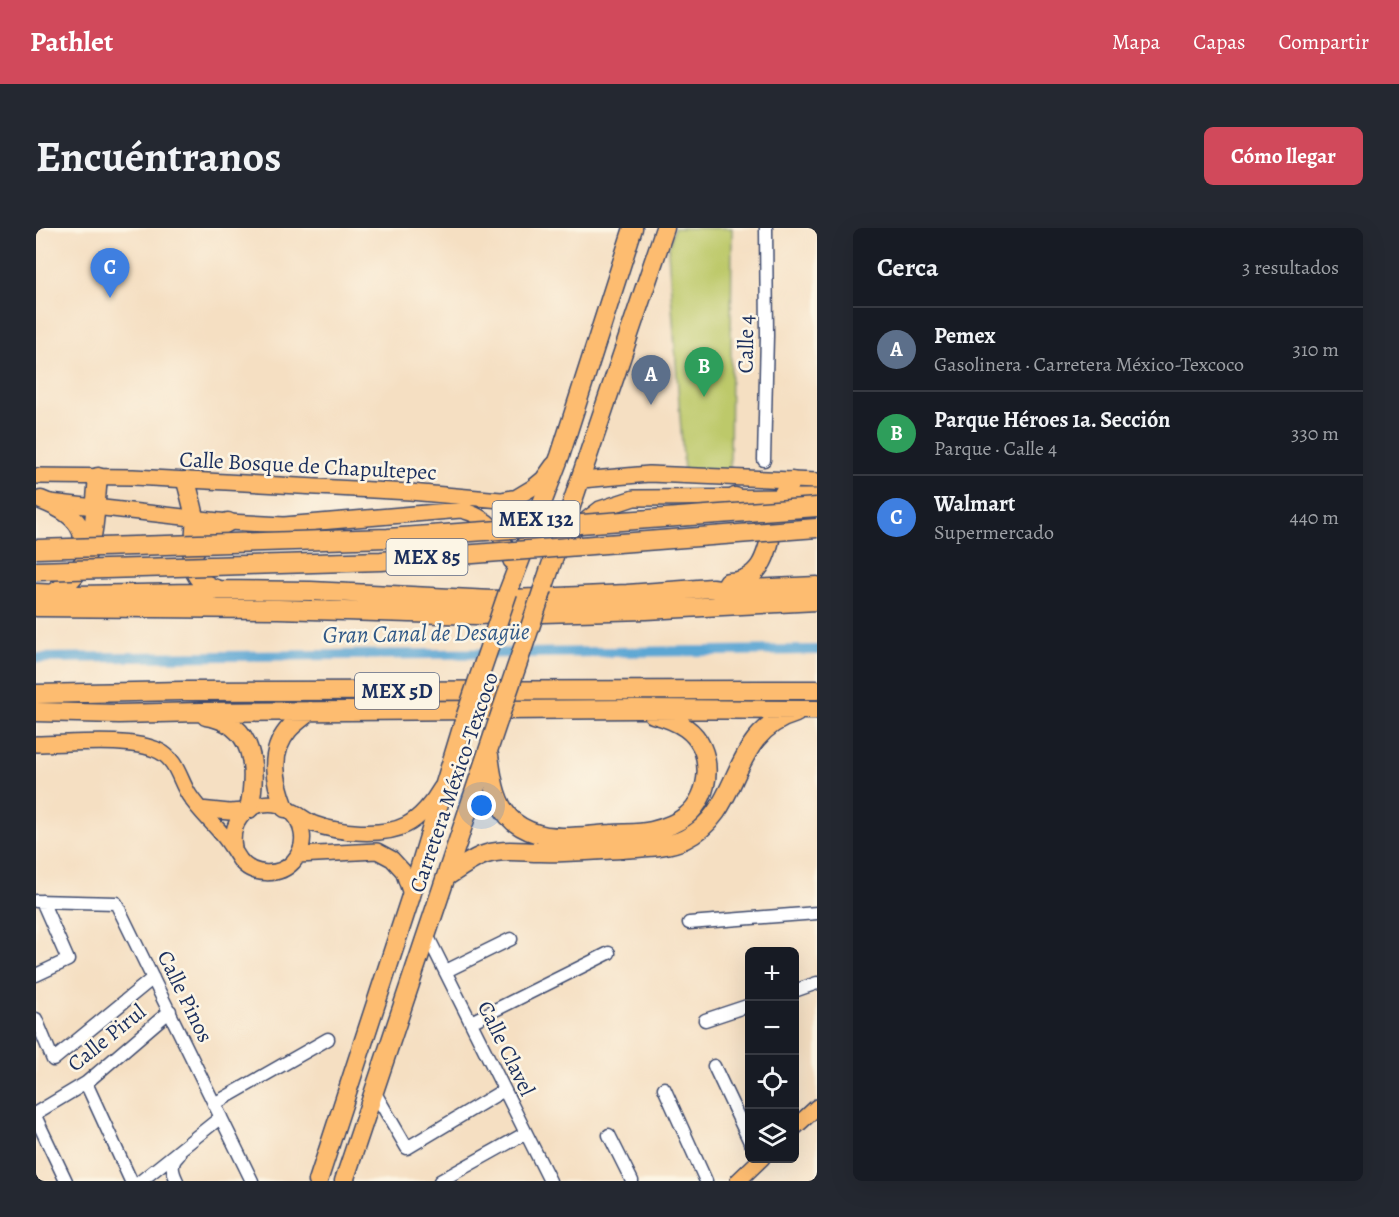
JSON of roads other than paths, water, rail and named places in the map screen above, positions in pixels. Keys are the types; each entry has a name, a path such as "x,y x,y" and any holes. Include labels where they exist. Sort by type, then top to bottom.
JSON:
{"highway":[{"name":"Carretera México-Texcoco","path":"318,1181 411,894 464,721 510,587 560,456 633,228"},
{"name":"Carretera México-Texcoco","path":"344,1181 666,228"},
{"path":"54,593 77,574 85,561 92,533 98,477"},
{"path":"186,481 195,518 192,556 194,568 200,579 219,590"},
{"path":"712,588 724,582 741,581 753,574 766,554 780,496 792,481"},
{"path":"735,497 750,504 761,515 768,526 770,540"},
{"path":"38,500 56,506 78,524 82,532 85,561"},
{"name":"MEX 85","path":"36,549 388,538 817,507"},
{"path":"192,556 206,534 228,522"},
{"name":"MEX 85","path":"36,571 381,561 817,528"},
{"path":"36,593 76,595 195,593 219,590 311,591 492,600 618,595 712,588 727,590 817,586"},
{"path":"36,607 278,609 476,615 817,601"},
{"name":"MEX 5D","path":"36,694 194,691 817,690"},
{"path":"488,750 496,792 503,809 514,822 529,831 548,836 566,837 660,829 686,816 697,804 705,787 707,770 704,754 688,729 671,719 637,709"},
{"path":"36,712 172,714 310,711 812,710"},
{"path":"446,877 482,856 500,852 574,852 649,847 684,840 711,820 721,805 742,760 763,730 788,716 812,710"},
{"path":"286,809 276,783 275,754 287,731 310,711"},
{"path":"172,714 219,719 239,733 248,746 253,763 254,788 247,810"},
{"path":"326,1181 336,1146 335,1130"}],"main road":[{"name":"Calle Bosque de Chapultepec","path":"36,476 133,477 410,492 501,500 517,497 532,488 543,479 560,456"},
{"path":"582,480 649,474 792,481 817,480"},
{"path":"560,540 600,508 634,498 817,497"},
{"name":"Calle Bosque de Chapultepec","path":"38,500 228,522 284,525 327,523 453,509 469,512 483,519 500,536 508,550 512,566 510,587"},
{"path":"36,744 124,744 148,747 170,758 190,796 200,809 234,848 240,860 249,868 259,872 271,873 282,870 292,864 298,855 302,845 302,831 295,816 286,809"},
{"path":"200,809 229,812 247,810 266,803 278,804 314,824 339,830 364,832 396,829 409,824 433,801 444,783"},
{"path":"234,848 234,829 239,818 247,810"},
{"path":"298,855 377,851 398,865 407,878 411,894"},
{"path":"799,1124 817,1107"},
{"path":"738,1181 756,1163"}],"street":[{"name":"Calle 4","path":"764,460 767,335 766,228"},
{"path":"36,975 68,960 39,901"},
{"name":"Calle Pinos","path":"39,901 116,903 252,1181"},
{"path":"689,922 817,914"},
{"name":"Calle Clavel","path":"427,934 526,1133 546,1179"},
{"path":"446,971 511,939"},
{"path":"471,1022 609,953"},
{"path":"36,1019 40,1040 53,1060 153,978"},
{"path":"799,990 817,983"},
{"path":"705,1020 745,1007"},
{"name":"Calle Pirul","path":"36,1113 86,1083 170,1011"},
{"path":"214,1104 328,1039"},
{"path":"714,1066 745,1131"},
{"path":"86,1083 131,1181"},
{"path":"664,1088 706,1181"},
{"path":"375,1093 407,1148 504,1090"},
{"path":"36,1118 66,1181"},
{"path":"141,1181 221,1119"},
{"path":"177,1181 172,1164 177,1156 221,1119"},
{"path":"440,1181 526,1133"},
{"path":"609,1135 632,1181"}],"waterway":[{"name":"Gran Canal de Desagüe","path":"36,658 817,650"}],"place":[{"name":"Walmart","path":"110,298"},
{"name":"Parque Héroes 1a. Sección","path":"704,397"},
{"name":"Pemex","path":"651,405"}]}
